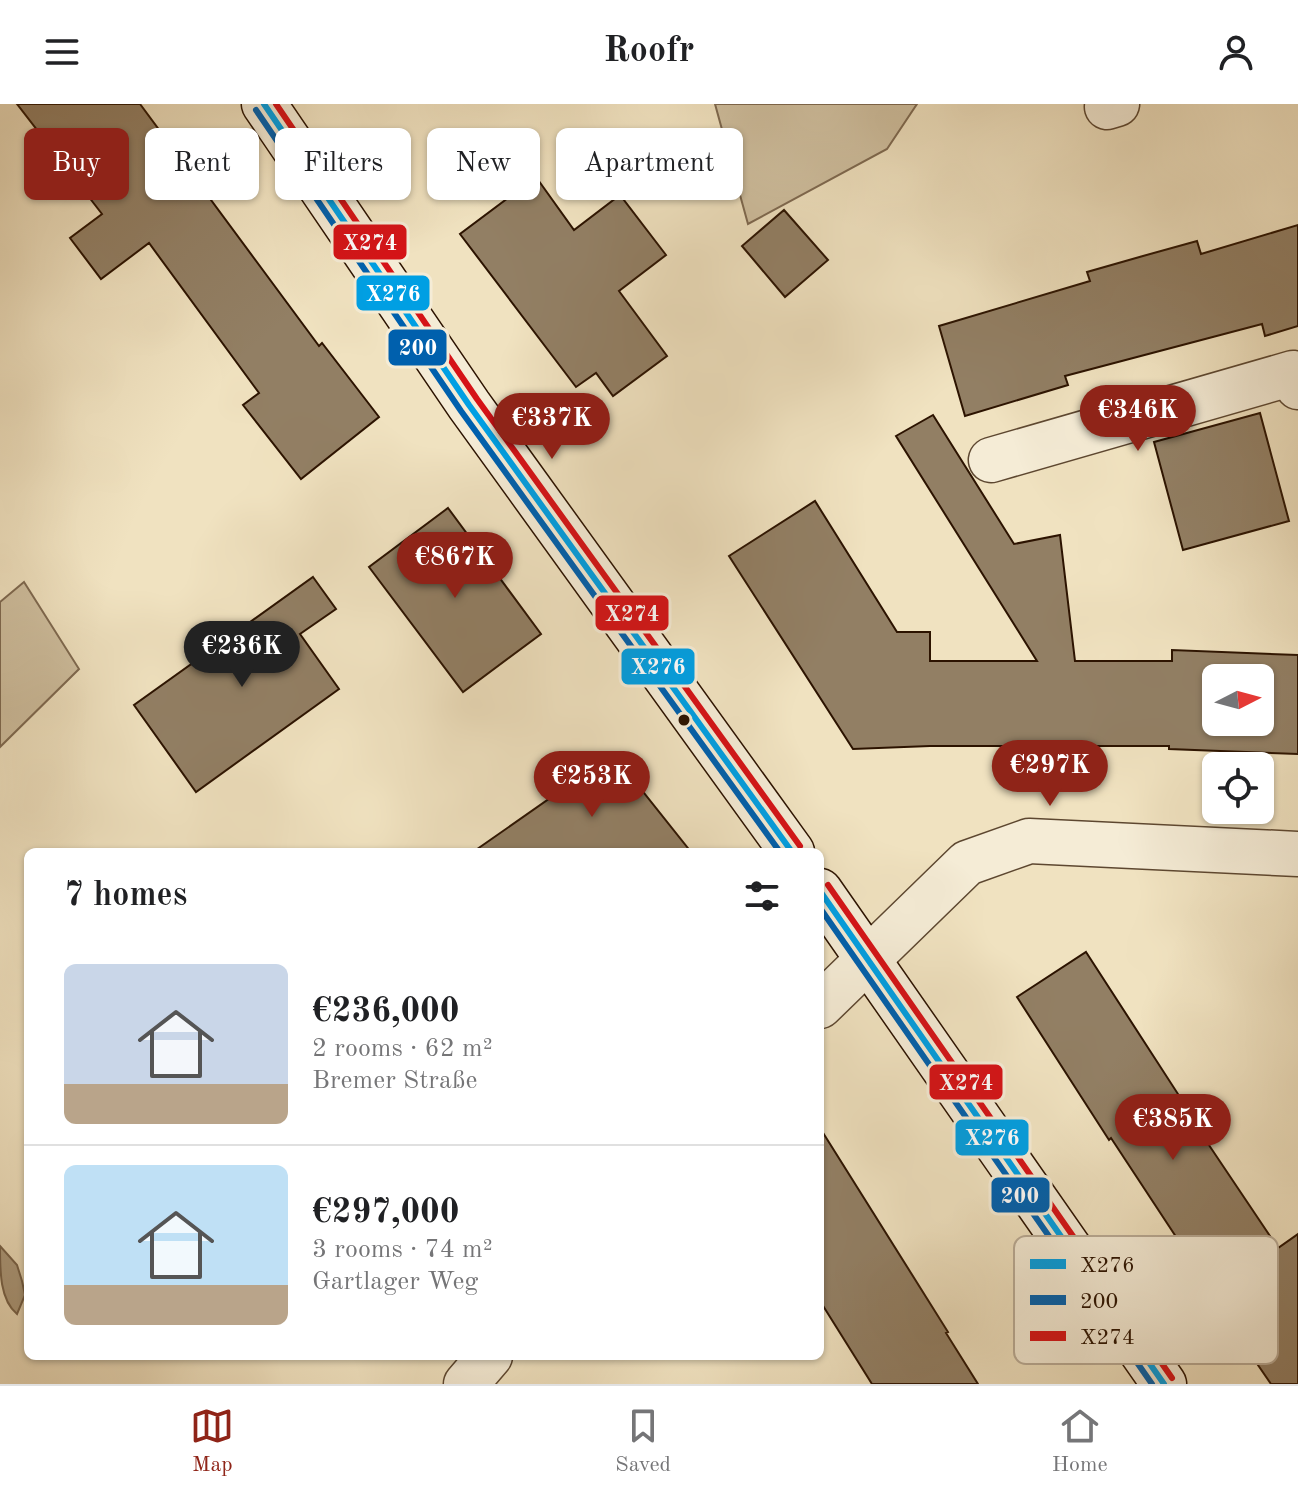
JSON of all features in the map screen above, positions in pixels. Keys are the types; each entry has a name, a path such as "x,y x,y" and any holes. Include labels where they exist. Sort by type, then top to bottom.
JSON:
{"main road":[{"path":"264,104 469,405 789,848"},
{"path":"991,460 1296,377"},
{"path":"824,1002 967,863 1029,841 1298,854"},
{"path":"824,897 1061,1236"},
{"path":"466,1384 487,1360"},
{"path":"1150,1364 1164,1384"}],"shaded area":[{"path":"715,104 917,104 887,149 748,224 741,200 743,128 722,128"},
{"path":"24,582 79,669 0,747 0,602"},
{"path":"0,1246 17,1265 22,1281 24,1297 17,1314 7,1301 1,1275"}],"building":[{"path":"17,104 140,104 158,128 145,128 145,200 211,200 319,346 322,343 379,417 301,479 243,405 259,393 149,243 101,279 70,238 102,214 91,200 129,200 129,128 36,128"},
{"path":"540,183 574,230 613,200 624,200 666,255 619,291 667,356 613,396 596,373 576,387 460,234 505,200 540,200"},
{"path":"784,210 828,260 785,297 742,246"},
{"path":"1298,225 1298,326 1265,336 1262,324 1065,376 1068,385 965,416 939,326 1090,281 1087,272 1143,256 1197,241 1201,254"},
{"path":"1260,413 1289,521 1183,550 1154,442"},
{"path":"933,415 1014,544 1060,535 1075,661 1172,661 1172,650 1298,655 1298,754 1169,749 1169,746 853,749 729,556 815,501 897,632 930,632 930,661 1037,661 896,436"},
{"path":"448,508 541,634 463,692 369,567"},
{"path":"313,577 336,609 300,634 339,689 196,792 134,705"},
{"path":"613,754 688,848 479,848"},
{"path":"1086,952 1178,1094 1176,1096 1270,1236 1175,1236 1017,997"},
{"path":"824,1134 978,1384 872,1384 824,1307"},
{"path":"1298,1234 1298,1384 1271,1384 1257,1364 1278,1364 1278,1248"}],"transit line":[{"name":"X276","path":"264,104 469,405 789,848"},
{"name":"X274","path":"276,104 477,399 800,846"},
{"name":"200","path":"256,110 461,411 777,848"},
{"name":"X274","path":"828,885 1073,1236"},
{"name":"X276","path":"824,897 1061,1236"},
{"name":"200","path":"824,914 1049,1236"},
{"name":"200","path":"1138,1364 1152,1384"},
{"name":"X276","path":"1150,1364 1164,1384"},
{"name":"X274","path":"1162,1364 1172,1378"}]}
